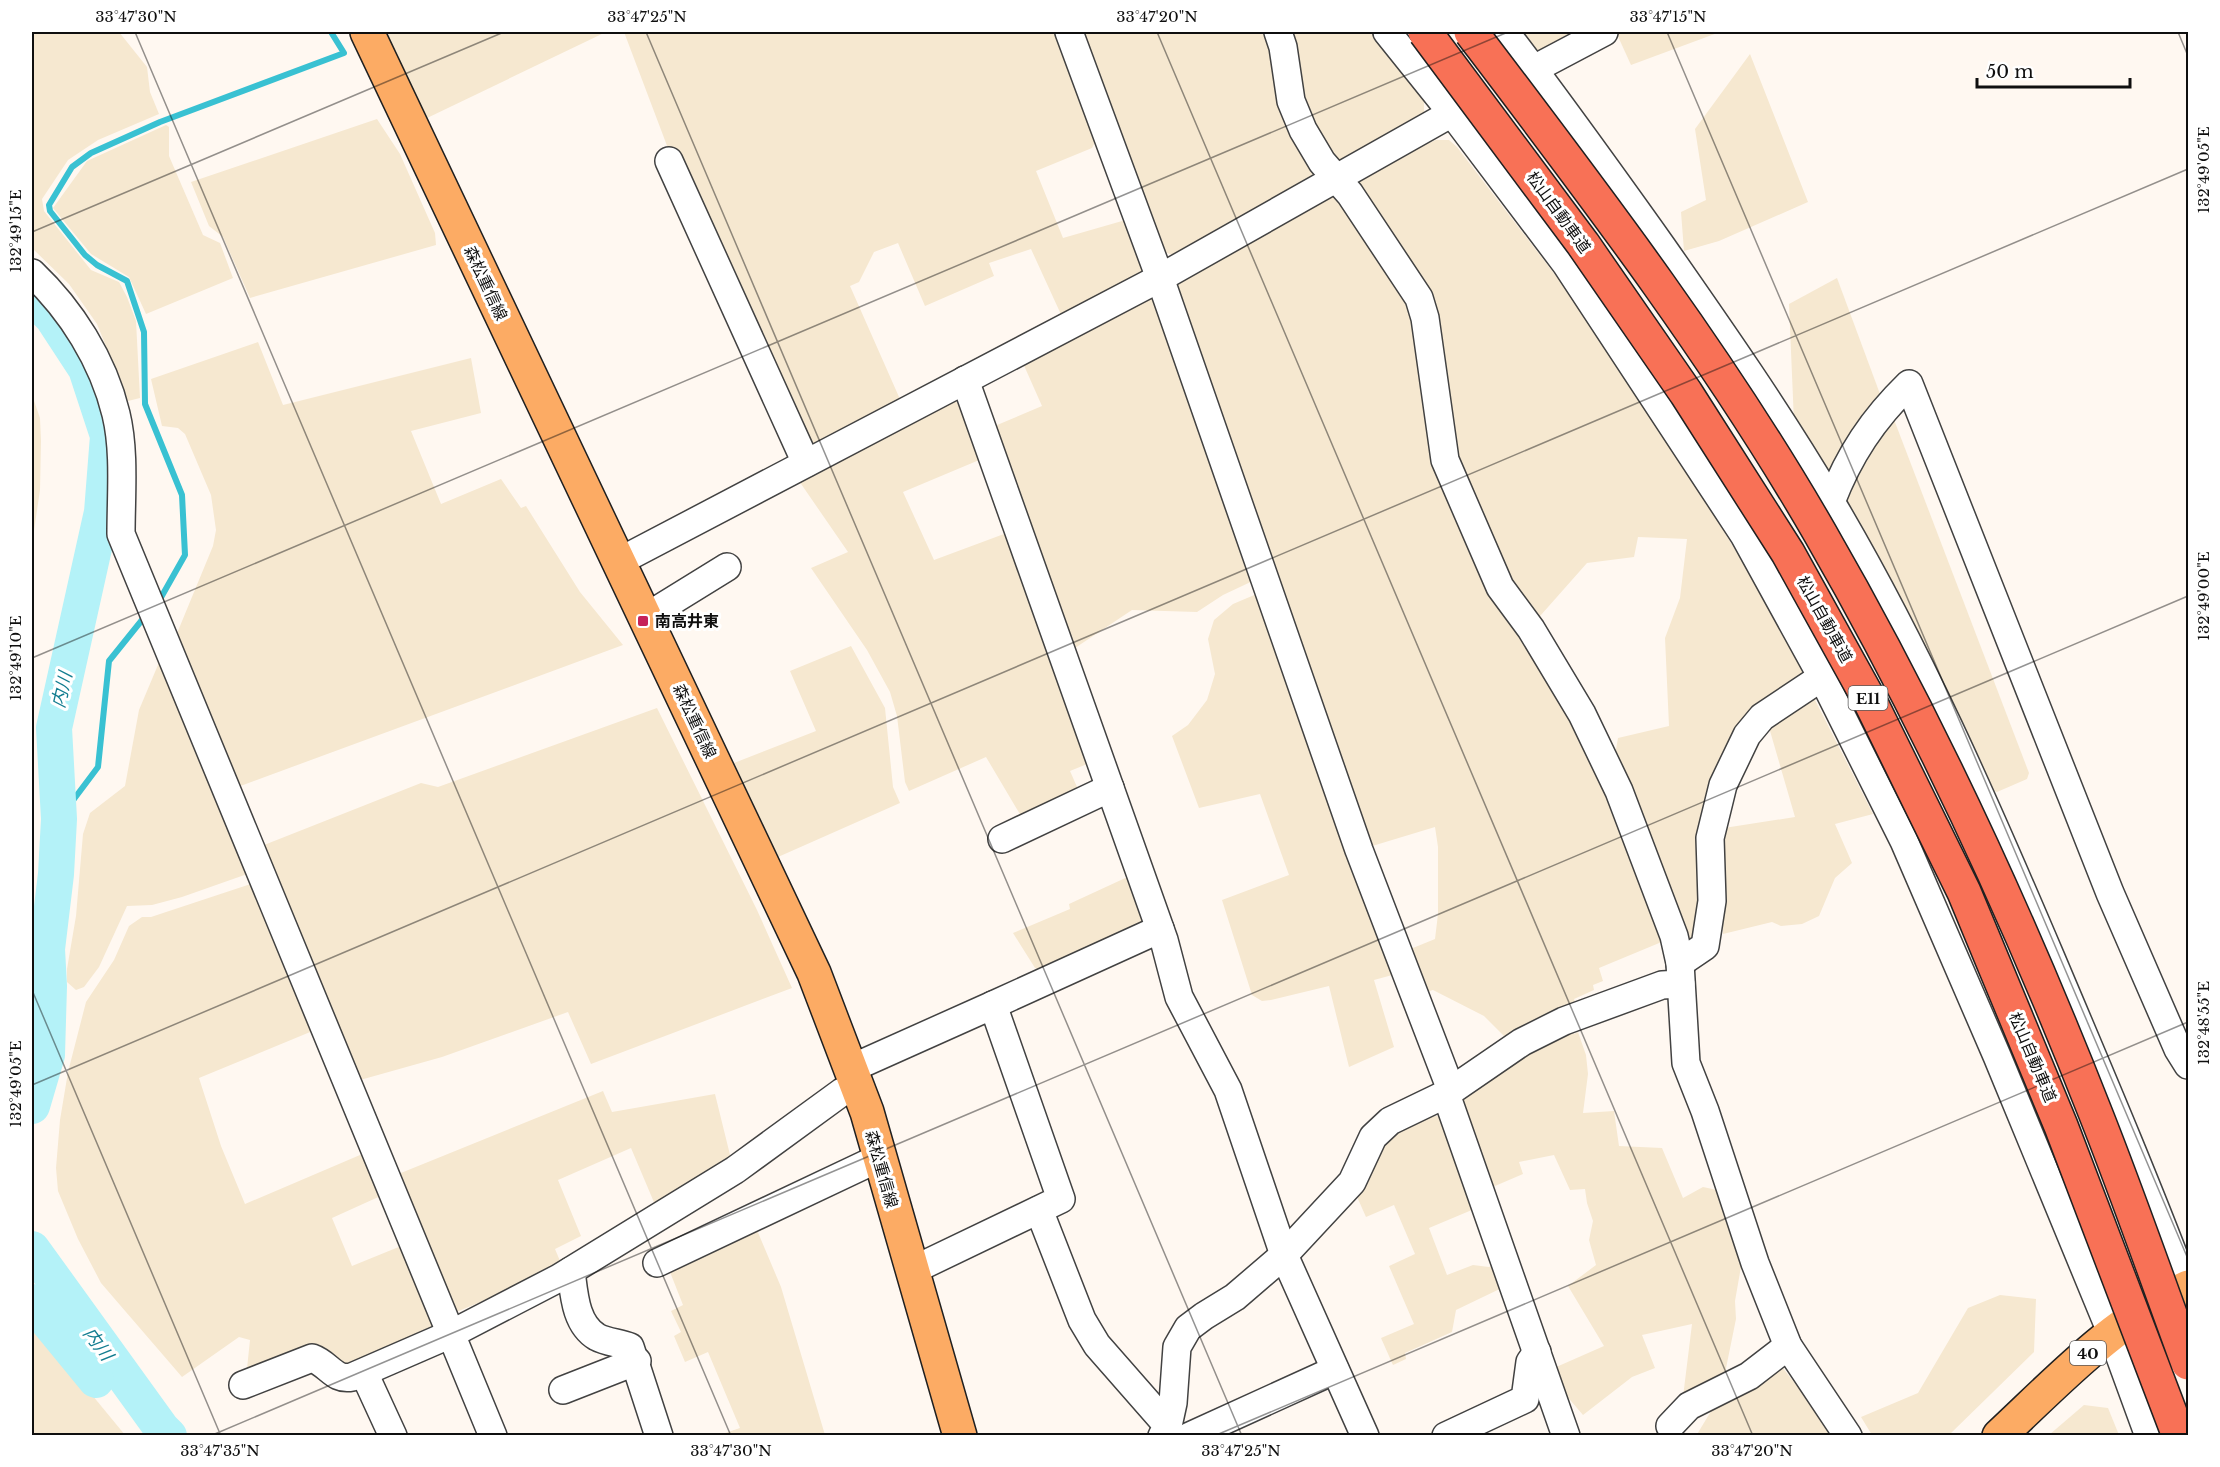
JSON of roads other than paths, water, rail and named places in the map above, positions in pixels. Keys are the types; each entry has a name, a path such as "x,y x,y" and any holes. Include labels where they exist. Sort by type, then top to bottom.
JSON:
{"highway":[{"name":"松山自動車道","path":"1425,32 1583,244 1686,393 1788,553 1870,701 1969,903 2061,1126 2179,1436"},
{"name":"E11","path":"1471,32 1615,222 1719,372 1820,533 1900,683 1998,880 2095,1112 2188,1363"}],"main road":[{"name":"森松重信線","path":"367,32 814,973 853,1077 879,1158 960,1436"},
{"name":"40","path":"1999,1436 2111,1332 2165,1298 2188,1290"}],"street":[{"path":"1069,32 1160,278 1359,850 1449,1092 1566,1436"},
{"path":"1278,32 1283,47 1291,101 1303,130 1322,162 1350,194 1419,298 1425,318 1445,460 1500,587 1531,629 1582,714 1619,791 1674,936 1681,974 1686,1063 1705,1111 1755,1263 1788,1346 1848,1436"},
{"path":"1387,32 1452,113 1566,264 1744,535 1822,677 1904,841 1997,1056 2111,1332 2149,1436"},
{"path":"1504,32 1534,69 1706,309 1767,398 1831,502 1936,699 2045,945 2188,1290"},
{"path":"1534,69 1604,32"},
{"path":"620,561 1160,278 1452,113"},
{"path":"669,161 806,464"},
{"path":"32,273 60,303 79,330 101,371 116,415 120,465 121,534 493,1436"},
{"path":"965,380 1160,929 1179,997 1228,1090 1284,1255 1365,1436"},
{"path":"1831,502 1860,440 1882,410 1909,384 2110,893 2178,1049 2188,1065"},
{"path":"646,617 727,567"},
{"path":"1173,1432 1177,1347 1188,1329 1235,1297 1284,1255 1352,1182 1372,1137 1390,1121 1449,1092 1522,1042 1564,1021 1662,985 1681,974 1705,946 1712,901 1710,838 1723,784 1738,751 1762,717 1822,677"},
{"path":"1002,839 1110,788"},
{"path":"243,1385 312,1358 324,1362 335,1376 343,1379 364,1373 451,1334 571,1271 735,1170 842,1092 853,1077 993,1005 1160,929"},
{"path":"911,1271 1061,1199 993,1005"},
{"path":"657,1263 879,1158"},
{"path":"1039,1210 1082,1320 1097,1345 1173,1432"},
{"path":"571,1271 574,1298 582,1322 597,1337 630,1347 637,1361 659,1436"},
{"path":"1671,1426 1689,1406 1749,1376 1788,1346"},
{"path":"1446,1436 1525,1399 1530,1362 1537,1352"},
{"path":"563,1390 637,1361"},
{"path":"1173,1432 1335,1370"},
{"path":"364,1373 393,1436"}],"waterway":[{"path":"159,601 185,555 182,495 145,404 144,332 127,281 97,265 85,255 50,211 49,205 72,167 91,153 160,122 344,53 331,32"},
{"name":"内川","path":"32,297 52,317 86,369 108,436 102,512 54,728 59,819 56,874 47,949 49,986 47,1055 32,1106"},
{"path":"59,819 98,767 109,661 146,615"},
{"name":"内川","path":"32,1249 169,1436"},
{"path":"32,1302 96,1380"}],"place":[{"name":"南高井東","path":"643,621"}]}
